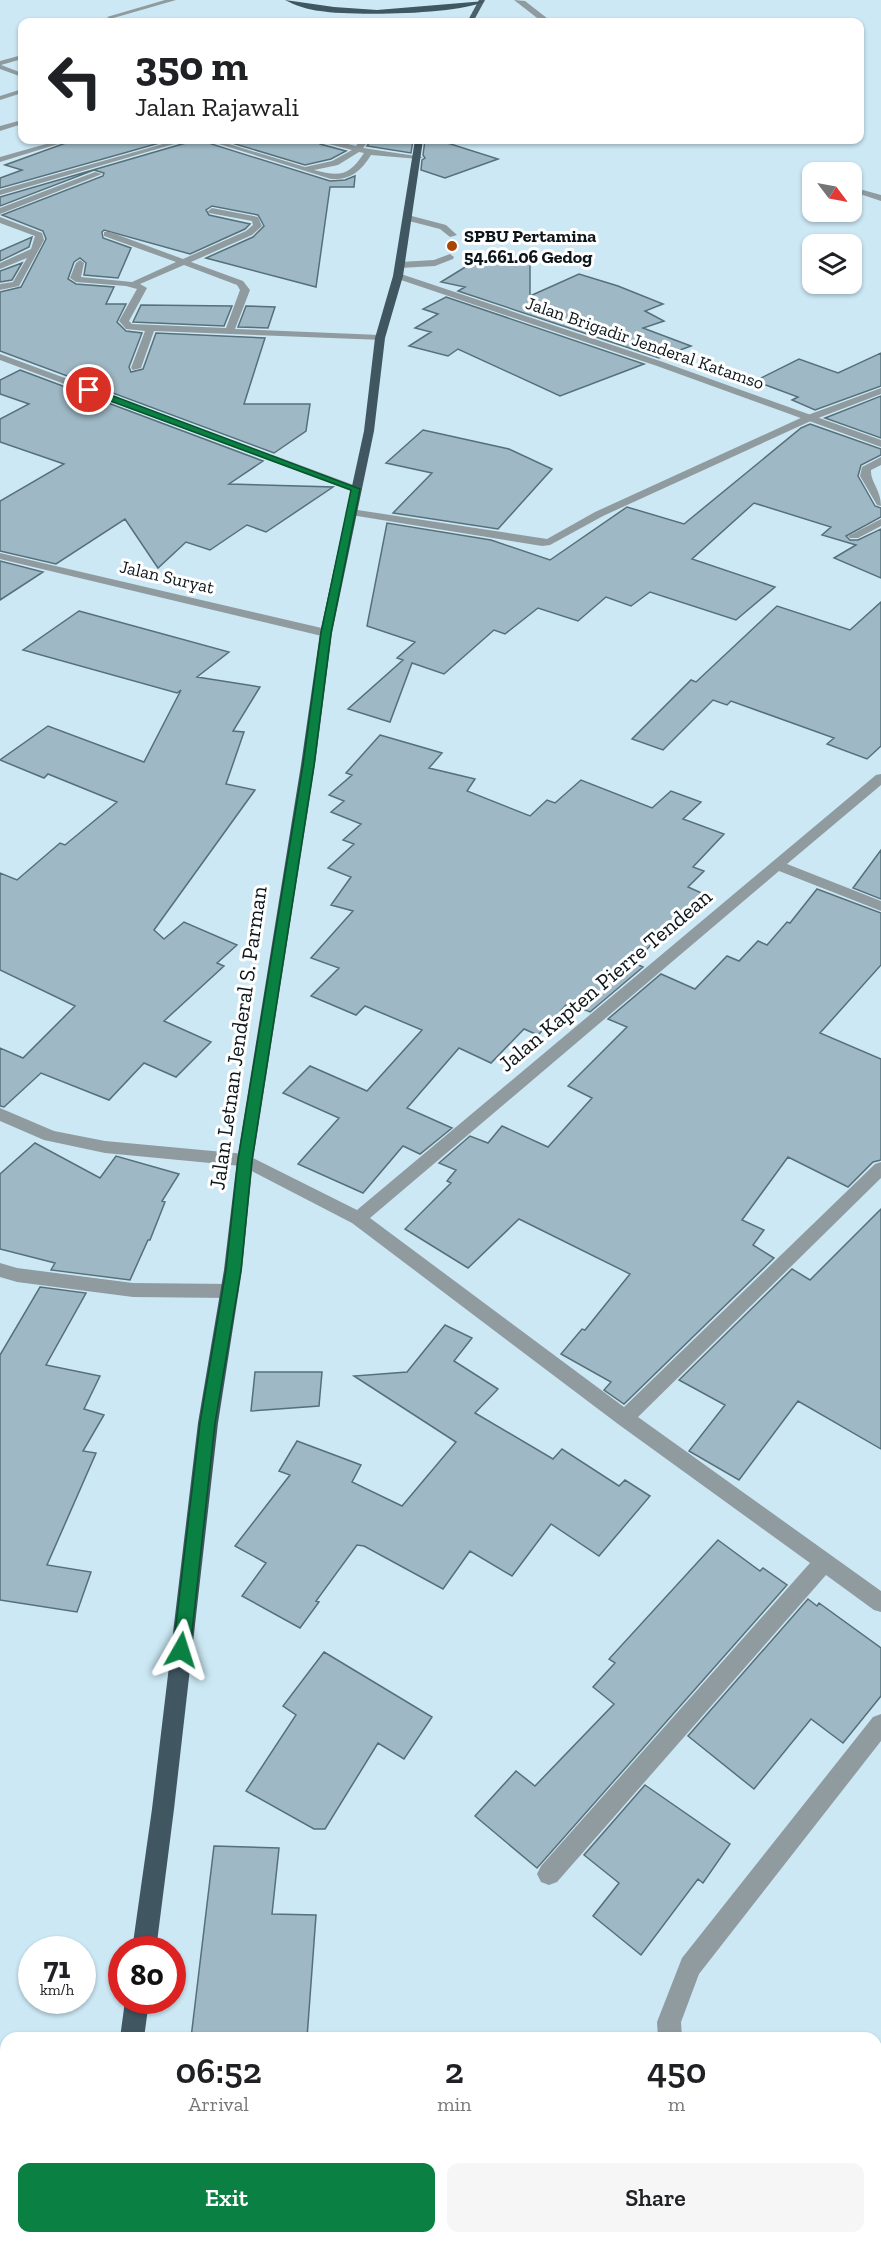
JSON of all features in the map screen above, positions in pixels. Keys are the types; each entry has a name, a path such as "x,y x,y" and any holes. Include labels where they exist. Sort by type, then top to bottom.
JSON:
{"highway":[{"path":"288,0 348,18"},
{"path":"313,7 341,11 385,12 482,1"},
{"name":"Jalan Letnan Jenderal S. Parman","path":"146,1936 163,1809 207,1423 230,1291 245,1160 308,765 326,633 369,431 380,338 399,271 408,218 414,156 418,144"},
{"path":"133,2032 135,2014"}],"main road":[{"path":"472,18 482,1"}],"street":[{"path":"110,16 173,0"},
{"path":"518,0 531,8 538,18"},
{"path":"0,65 18,58"},
{"path":"0,65 18,74"},
{"path":"0,72 8,70"},
{"path":"0,98 18,92"},
{"path":"0,129 18,123"},
{"path":"0,160 54,144"},
{"path":"0,193 171,144"},
{"path":"223,144 305,170 344,177 357,171 369,152"},
{"path":"339,144 369,152 414,156"},
{"path":"305,170 335,163 358,149 361,144"},
{"path":"0,211 152,153 162,147"},
{"path":"863,192 881,198"},
{"path":"134,284 249,233 258,226 255,219 212,212"},
{"path":"408,218 443,227 453,235"},
{"path":"0,220 39,235 40,240 16,284 0,287"},
{"path":"107,234 237,280 245,290 230,330"},
{"path":"0,266 35,251"},
{"path":"399,271 435,263 450,257"},
{"path":"80,263 75,278 79,280 134,284 142,288 124,321 129,327 380,338"},
{"name":"Jalan Brigadir Jenderal Katamso","path":"399,271 881,444"},
{"path":"136,368 150,329"},
{"path":"0,357 355,489"},
{"path":"351,512 544,542 556,540 599,514 809,418 881,391"},
{"path":"881,460 866,469 865,476 881,503"},
{"path":"854,537 881,522"},
{"name":"Jalan Suryat","path":"0,556 326,633"},
{"name":"Jalan Kapten Pierre Tendean","path":"358,1218 879,779"},
{"path":"777,865 881,906"},
{"path":"0,1114 50,1136 105,1147 245,1160 358,1218 625,1418 881,1603"},
{"path":"625,1418 881,1168"},
{"path":"0,1270 17,1275 133,1290 230,1291"},
{"path":"549,1874 824,1562"},
{"path":"670,2032 669,2022 690,1965 881,1724"}],"building":[{"path":"63,144 156,144 0,188 0,178 22,170 5,165"},
{"path":"182,144 211,144 330,181 345,180 355,176 354,187 330,187 316,287 206,258 253,237 264,226 258,215 212,206 206,210 209,215 250,224 245,229 190,254 104,230 103,238 131,248 118,278 84,275 86,263 80,258 74,262 68,279 76,284 114,287 106,304 126,304 117,322 126,331 142,333 129,367 131,372 143,369 156,333 265,338 244,404 310,404 306,431 274,453 0,351 0,292 21,287 46,239 43,231 2,215 103,176 104,173 94,170 0,206 0,197"},
{"path":"235,144 320,144 346,151 331,159 305,165"},
{"path":"368,144 412,144 411,153 367,146"},
{"path":"424,144 451,144 498,159 445,178 421,170 422,160 425,158 423,155"},
{"path":"32,237 29,247 0,261 0,251"},
{"path":"475,261 530,262 530,296 579,274 618,286 663,304 645,311 664,321 643,328 691,346 659,358 458,291 465,287 441,282"},
{"path":"22,263 12,280 0,282 0,271"},
{"path":"446,297 644,364 560,396 458,349 448,356 409,346 431,332 415,328 438,314 423,309"},
{"path":"141,305 232,306 224,326 133,322"},
{"path":"246,306 275,307 268,328 238,327"},
{"path":"881,353 881,386 815,410 792,400 798,397 755,381 799,359 838,373"},
{"path":"20,370 263,461 229,484 333,487 266,532 247,525 210,550 186,542 158,568 125,519 56,564 0,551 0,501 64,464 0,442 0,419 29,404 0,394 0,380"},
{"path":"881,396 881,438 825,418"},
{"path":"810,424 881,449 881,455 861,465 858,476 875,506 881,508 881,517 846,536 850,540 858,540 881,529 881,578 834,558 856,545 822,535 831,527 754,503 692,559 775,587 736,620 650,592 631,606 606,597 578,621 538,608 505,634 494,630 444,674 412,663 390,722 348,709 403,660 397,658 415,642 367,626 387,523 491,540 550,560 627,507 684,524 801,428"},
{"path":"423,430 509,449 552,469 498,529 393,513 432,473 386,463"},
{"path":"0,561 43,572 0,600"},
{"path":"881,602 881,746 867,759 827,744 834,738 731,701 727,705 713,700 663,750 632,739 691,680 696,682 777,606 850,630"},
{"path":"79,611 229,652 197,677 260,687 233,731 244,732 226,784 255,790 154,930 164,939 184,922 237,945 217,963 224,966 164,1021 211,1042 176,1077 144,1063 109,1100 41,1073 4,1107 0,1106 0,1048 23,1058 75,1006 0,970 0,873 17,880 60,843 65,845 117,802 48,774 44,778 0,760 48,726 144,762 181,690 177,693 23,650"},
{"path":"380,735 442,753 429,768 475,779 467,791 530,816 547,800 555,803 581,780 652,808 671,791 701,802 683,819 724,834 693,867 704,871 688,887 706,895 684,918 678,916 634,963 643,967 590,1012 568,1003 538,1035 524,1029 491,1063 459,1048 407,1108 452,1128 420,1154 403,1146 363,1193 298,1164 339,1118 283,1093 310,1066 367,1091 422,1030 365,1006 356,1015 311,996 339,968 311,958 353,911 331,905 351,877 328,868 354,844 343,840 361,824 331,812 344,801 329,795 352,775 346,773"},
{"path":"881,850 881,899 853,888"},
{"path":"817,889 881,913 881,965 820,1033 881,1059 881,1160 873,1162 848,1187 788,1157 742,1220 764,1230 753,1245 774,1258 624,1404 604,1390 611,1382 561,1354 582,1329 585,1330 630,1274 519,1219 468,1268 405,1229 451,1183 447,1181 456,1170 439,1163 470,1136 488,1143 502,1126 548,1147 592,1098 568,1086 627,1027 608,1019 661,974 695,989 727,956 739,961 758,941 767,945 787,922 790,923"},
{"path":"35,1143 100,1178 116,1156 179,1174 162,1201 165,1202 150,1240 130,1280 51,1270 55,1263 0,1249 0,1174"},
{"path":"881,1209 881,1449 798,1401 739,1480 689,1451 725,1405 679,1380 792,1269 810,1280"},
{"path":"40,1287 86,1293 46,1365 100,1376 84,1409 104,1415 83,1451 96,1453 47,1565 91,1572 77,1612 0,1600 0,1355"},
{"path":"445,1325 472,1338 454,1361 498,1389 475,1413 553,1459 562,1449 619,1486 625,1480 650,1496 599,1556 551,1524 512,1576 470,1551 443,1589 364,1546 357,1545 316,1601 319,1602 300,1628 242,1596 266,1563 235,1546 290,1475 279,1471 297,1441 361,1465 352,1482 402,1506 456,1442 354,1376 407,1372"},
{"path":"255,1372 322,1372 319,1406 251,1411"},
{"path":"718,1540 760,1571 763,1568 787,1585 537,1868 475,1816 516,1771 535,1786 614,1704 593,1687 615,1663 609,1659"},
{"path":"808,1599 817,1606 819,1603 881,1648 881,1696 843,1743 811,1719 754,1789 688,1736"},
{"path":"324,1652 432,1717 404,1759 378,1743 325,1829 314,1829 246,1791 296,1715 283,1706"},
{"path":"645,1785 730,1844 703,1883 698,1879 641,1955 593,1916 619,1883 584,1855"},
{"path":"214,1846 279,1848 272,1914 316,1915 307,2032 192,2032"}],"place":[{"name":"SPBU Pertamina 54.661.06 Gedog","path":"452,246"}],"route":[{"path":"89,390 355,489 326,633 308,765 245,1160 234,1270 207,1423 181,1650"}]}
